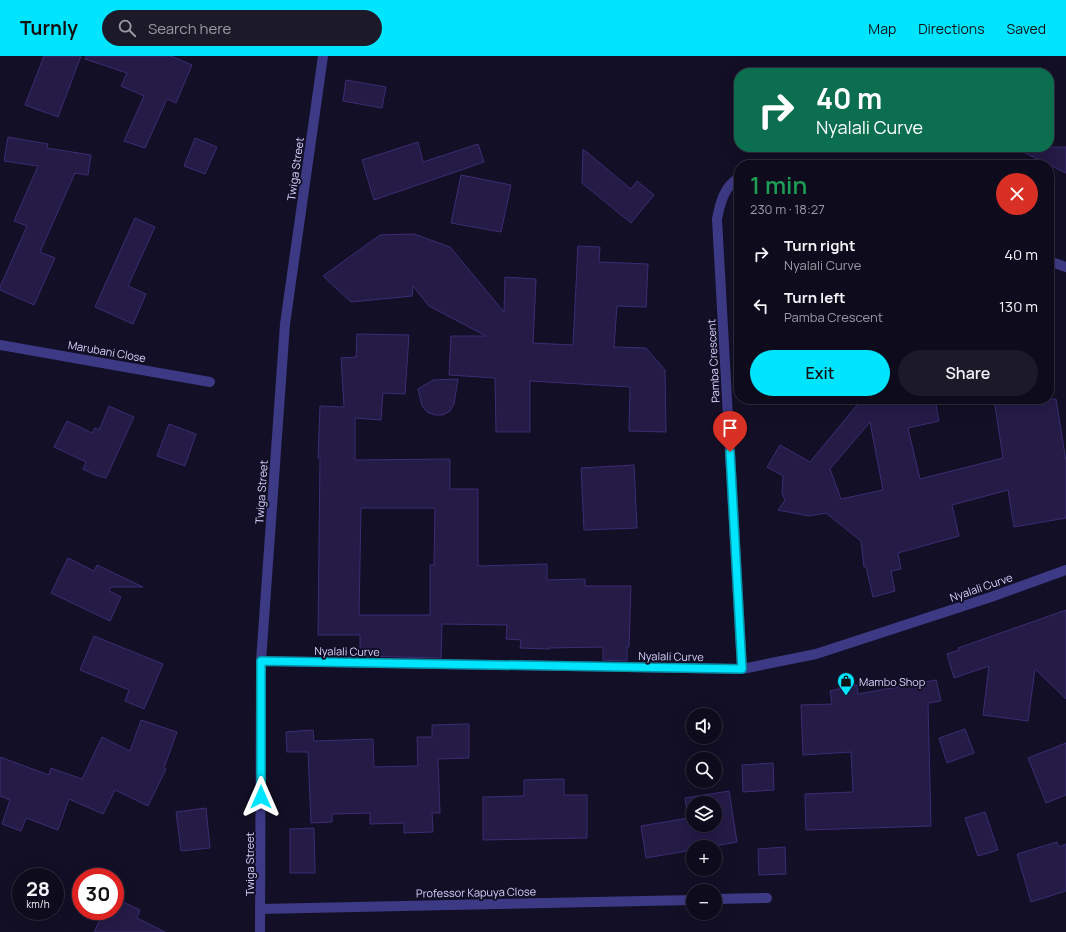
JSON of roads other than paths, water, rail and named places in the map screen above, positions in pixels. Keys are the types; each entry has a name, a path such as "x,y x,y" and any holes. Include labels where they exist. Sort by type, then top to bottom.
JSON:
{"street":[{"name":"Twiga Street","path":"260,932 261,661 285,324 322,56"},
{"name":"Pamba Crescent","path":"734,183 727,190 721,201 717,220 742,669"},
{"path":"1054,263 1066,267"},
{"name":"Marubani Close","path":"0,345 210,382"},
{"name":"Nyalali Curve","path":"261,661 742,669 816,654 991,597 1066,570"},
{"path":"722,899 768,898"},
{"name":"Professor Kapuya Close","path":"260,909 686,900"}],"place":[{"name":"Mambo Shop","path":"846,696"}]}
